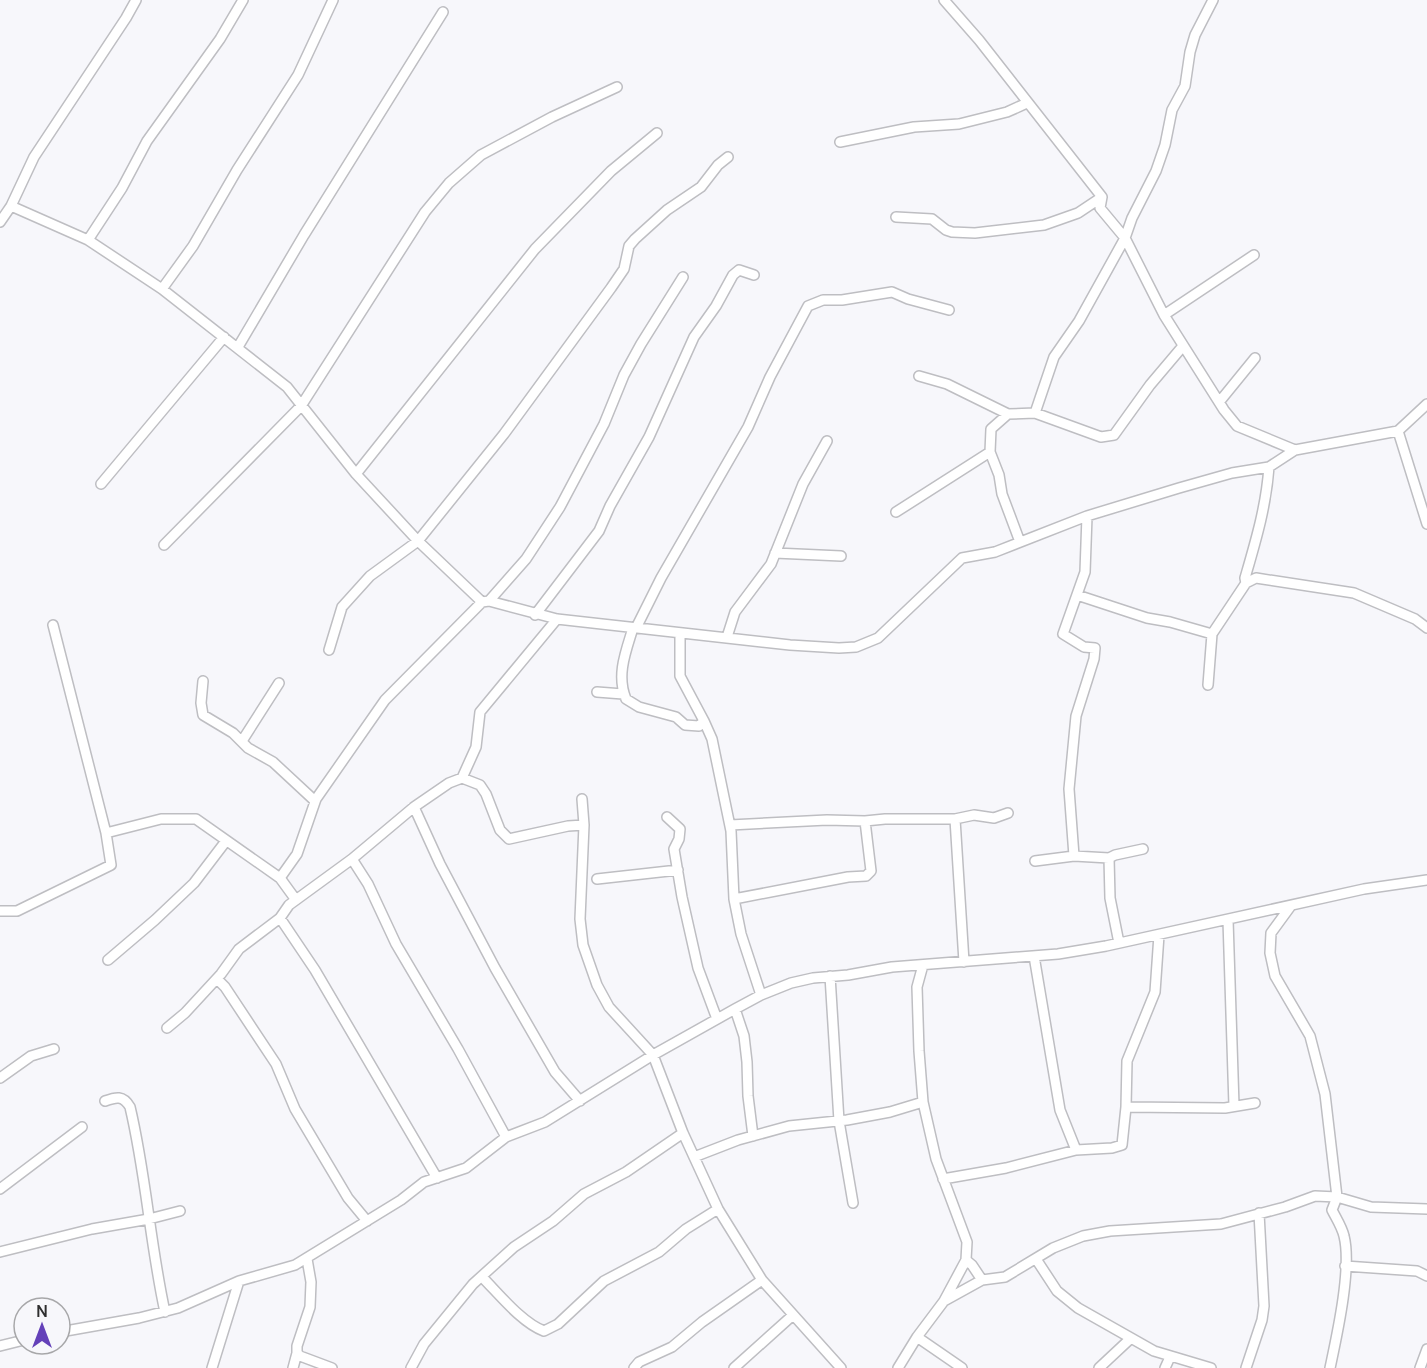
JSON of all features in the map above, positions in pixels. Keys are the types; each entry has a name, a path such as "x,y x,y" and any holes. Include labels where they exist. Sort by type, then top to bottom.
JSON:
{"street":[{"path":"0,222 11,206 34,158 136,0"},
{"path":"88,240 122,188 147,141 220,39 243,0"},
{"path":"162,290 193,246 237,170 298,75 333,0"},
{"path":"944,0 979,40 1102,197 1100,208 1125,238 1164,315 1237,426 1294,450"},
{"path":"1035,412 1054,357 1079,321 1125,238 1132,218 1159,164 1172,110 1185,86 1195,35 1213,0"},
{"path":"238,347 304,235 443,12"},
{"path":"164,545 301,406 425,212 449,183 481,155 552,117 617,87"},
{"path":"840,142 914,128 959,124 1007,112 1028,103"},
{"path":"356,474 535,249 611,171 657,133"},
{"path":"329,650 342,607 370,576 418,541 504,434 611,288 624,268 629,246 635,238 667,210 701,187 718,165 728,158"},
{"path":"896,217 932,219 952,232 975,233 1044,225 1078,213 1102,197"},
{"path":"11,206 88,240 162,290 287,387 356,474 418,541 485,602 557,620 790,645 856,647 878,638 962,558 995,552 1087,516 1232,473 1269,467 1294,450 1398,431 1427,404"},
{"path":"1164,315 1254,255"},
{"path":"535,615 599,531 610,506 649,437 694,337 716,306 733,275 739,270 754,275"},
{"path":"280,878 297,854 315,801 385,700 526,559 560,507 604,424 624,375 683,277"},
{"path":"704,721 699,726 685,725 676,717 631,703 623,694 622,661 634,628 748,427 774,368 808,306 823,300 843,300 892,292 908,299 949,310"},
{"path":"101,484 224,337"},
{"path":"920,376 947,384 1008,414 1035,412 1101,436 1114,435 1138,401 1183,346"},
{"path":"1220,401 1255,358"},
{"path":"1008,414 991,429 990,452 999,475 1002,494 1020,542"},
{"path":"1398,431 1427,524"},
{"path":"727,637 735,612 766,572 803,484 827,441"},
{"path":"896,512 990,452"},
{"path":"1246,583 1245,579 1263,520 1269,467"},
{"path":"1074,855 1069,789 1076,716 1094,659 1095,648 1084,647 1063,634 1085,572 1087,516"},
{"path":"775,553 841,556"},
{"path":"1208,686 1212,634 1246,583 1256,578 1354,593 1415,619 1427,628"},
{"path":"1077,595 1147,618 1212,634"},
{"path":"462,778 476,747 480,712 557,620"},
{"path":"0,911 17,911 111,865 106,833 53,625"},
{"path":"680,633 680,676 712,739 730,825 734,899 741,934 761,995"},
{"path":"203,681 201,703 204,716 233,733 248,748 273,762 315,801"},
{"path":"242,741 279,683"},
{"path":"597,692 623,694"},
{"path":"167,1028 185,1013 217,979 239,949 280,918 296,900 352,859 414,807 449,783 462,778 480,784 500,830 509,839 568,826 584,825"},
{"path":"582,800 584,825 580,910 584,945 597,985 609,1007 654,1055 682,1133 718,1209 762,1280 841,1368"},
{"path":"414,807 440,864 495,968 555,1072 580,1101"},
{"path":"730,825 827,820 955,819 974,815 994,818 1008,813"},
{"path":"667,817 680,830 674,849 682,897 698,968 717,1019"},
{"path":"106,833 161,819 196,819 280,878 296,900"},
{"path":"955,819 964,962"},
{"path":"734,899 848,877 866,876 871,871 865,821"},
{"path":"108,960 195,883 226,841"},
{"path":"1035,861 1074,855 1109,858 1143,849"},
{"path":"1109,858 1110,898 1119,943"},
{"path":"352,859 368,884 396,944 458,1048 506,1137"},
{"path":"597,879 678,870"},
{"path":"72,1330 165,1312 239,1281 296,1264 401,1200 424,1182 466,1168 506,1137 545,1122 717,1019 761,995 791,983 892,967 1059,954 1290,907 1364,889 1427,880"},
{"path":"1290,907 1271,933 1270,953 1275,976 1310,1036 1325,1094 1337,1197 1332,1210 1344,1236 1345,1266 1340,1314 1330,1368"},
{"path":"280,918 315,970 437,1178"},
{"path":"1228,920 1234,1106"},
{"path":"943,1179 1006,1168 1076,1150 1112,1148 1122,1145 1127,1061 1155,992 1158,935"},
{"path":"1034,956 1060,1110 1076,1150"},
{"path":"898,1368 917,1337 944,1301 966,1260 967,1242 936,1159 923,1102 917,987 923,965"},
{"path":"830,976 839,1121 853,1203"},
{"path":"217,979 225,987 276,1064 299,1117 317,1143 348,1198 367,1221"},
{"path":"735,1009 745,1045 753,1136"},
{"path":"0,1078 31,1056 54,1049"},
{"path":"105,1101 120,1097 126,1100 130,1107 145,1180 149,1219 165,1312"},
{"path":"694,1157 789,1126 839,1121 890,1112 923,1102"},
{"path":"1126,1107 1225,1108 1255,1103"},
{"path":"0,1189 82,1127"},
{"path":"411,1368 424,1344 482,1277 514,1247 553,1221 584,1194 626,1172 682,1133"},
{"path":"944,1301 982,1280 1005,1277 1053,1248 1083,1236 1110,1231 1213,1225 1285,1207 1315,1196 1337,1197 1371,1207 1427,1209"},
{"path":"482,1277 513,1308 544,1331 558,1324 604,1281 659,1252 686,1229 718,1209"},
{"path":"0,1252 92,1229 180,1211"},
{"path":"1246,1368 1263,1320 1259,1213"},
{"path":"293,1368 297,1346 310,1307 311,1282 306,1258"},
{"path":"1036,1259 1057,1291 1070,1302 1130,1338 1170,1357 1211,1368"},
{"path":"966,1260 982,1280"},
{"path":"1345,1266 1417,1271 1427,1276"},
{"path":"634,1368 639,1362 672,1347 702,1322 762,1280"},
{"path":"212,1368 239,1281"},
{"path":"734,1368 793,1315"},
{"path":"917,1337 962,1368"},
{"path":"1099,1368 1130,1338"},
{"path":"1420,1368 1427,1348"},
{"path":"297,1353 332,1368"},
{"path":"1165,1368 1170,1357"}]}
